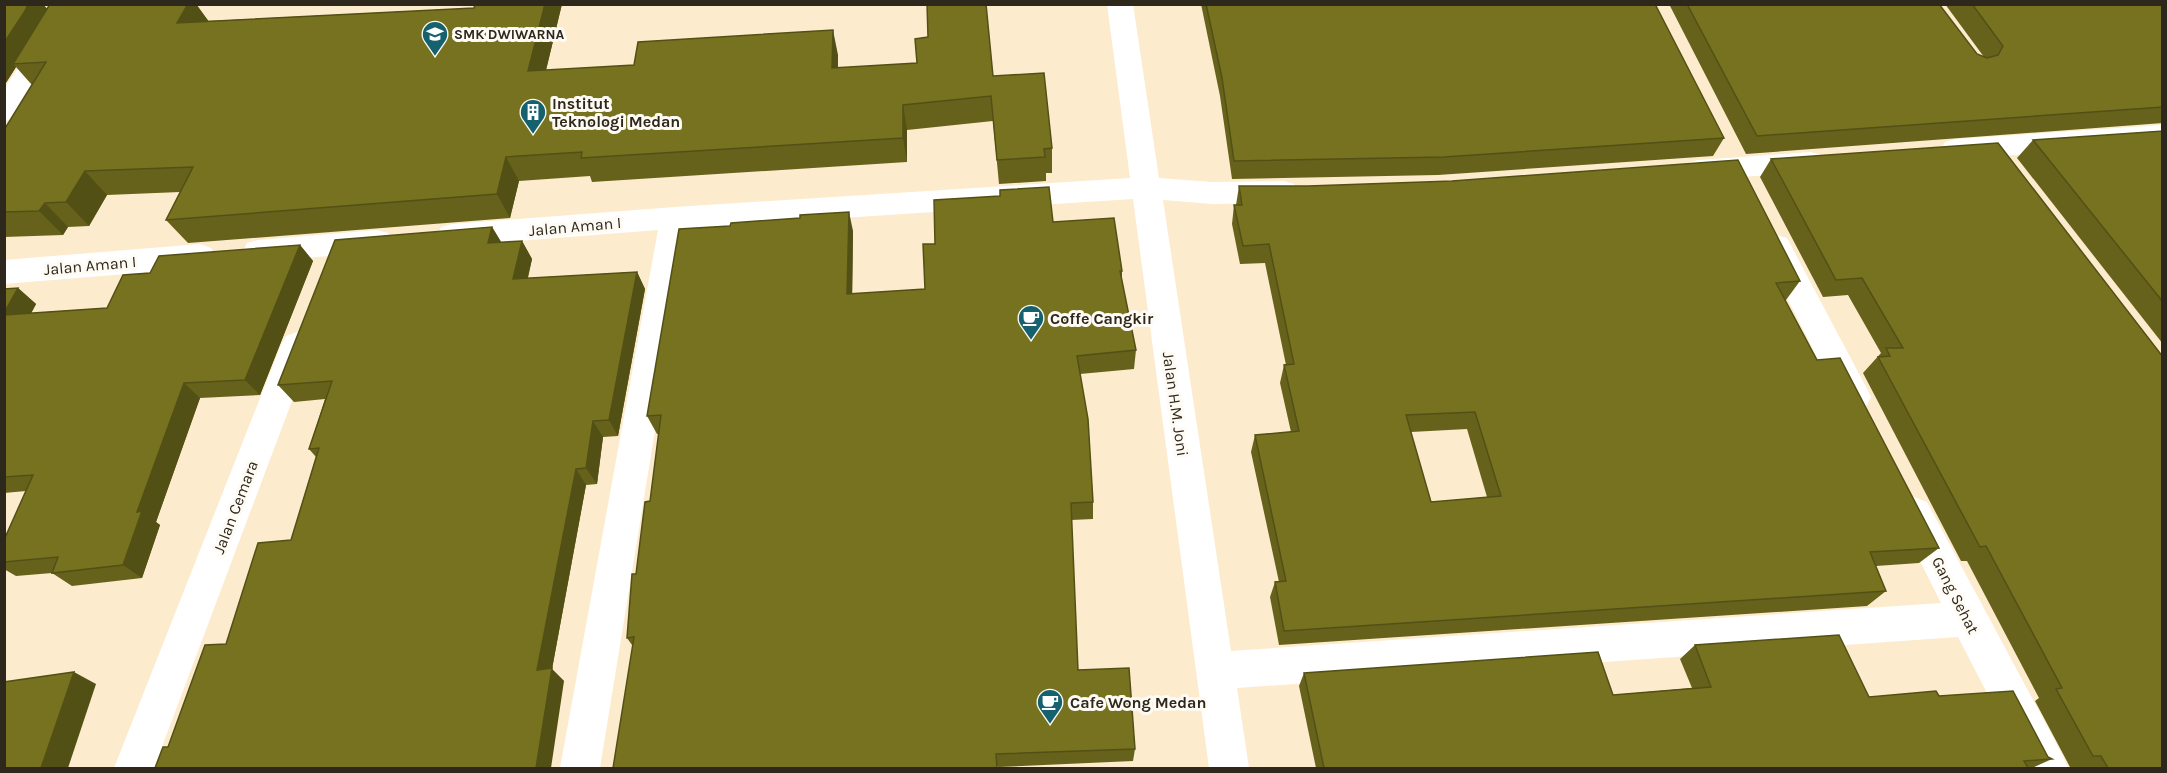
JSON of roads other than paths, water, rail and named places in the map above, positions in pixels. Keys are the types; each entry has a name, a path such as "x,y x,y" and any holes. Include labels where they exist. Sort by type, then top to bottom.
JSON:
{"street":[{"path":"4,112 56,30 65,4"},
{"name":"Jalan H.M. Joni","path":"1120,4 1229,768"},
{"path":"1932,151 2163,135"},
{"path":"1990,146 2012,175"},
{"path":"1666,172 1731,158 1840,159"},
{"path":"1731,158 1866,420"},
{"name":"Jalan Aman I","path":"4,272 675,218 1146,188 1212,193 1312,191"},
{"path":"580,768 675,218"},
{"path":"323,278 336,244"},
{"name":"Jalan Cemara","path":"134,768 310,311"},
{"name":"Gang Sehat","path":"1898,483 2048,768"},
{"path":"1214,671 1969,619"}],"place":[{"name":"SMK DWIWARNA","path":"435,57"},
{"name":"Institut Teknologi Medan","path":"533,135"},
{"name":"Coffe Cangkir","path":"1031,341"},
{"name":"Cafe Wong Medan","path":"1050,725"}]}
